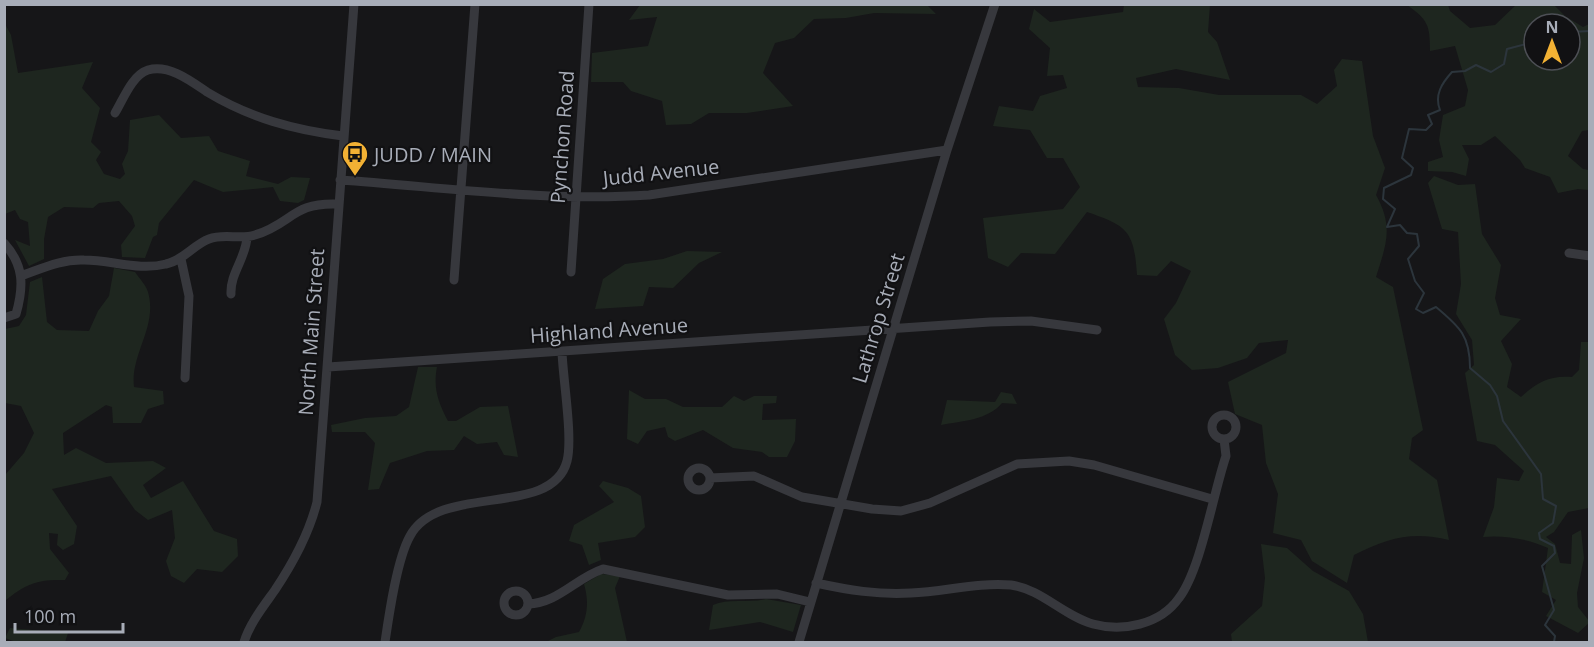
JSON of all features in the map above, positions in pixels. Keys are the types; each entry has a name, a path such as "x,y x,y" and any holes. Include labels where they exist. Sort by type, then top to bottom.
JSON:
{"street":[{"name":"North Main Street","path":"244,642 257,614 289,568 313,519 320,475 354,4"},
{"path":"454,280 474,4"},
{"name":"Pynchon Road","path":"571,272 589,4"},
{"name":"Lathrop Street","path":"798,642 947,150 995,4"},
{"path":"115,113 137,77 149,70 168,71 181,75 210,93 270,123 343,136"},
{"name":"Judd Avenue","path":"340,180 576,196 649,195 947,150"},
{"path":"22,275 56,263 75,260 149,267 181,259 211,238 247,237 272,228 306,207 338,204"},
{"path":"231,294 232,283 245,252 247,237"},
{"path":"4,243 16,255 22,275 16,314 4,318"},
{"path":"1569,252 1590,256"},
{"path":"181,259 189,295 185,378"},
{"name":"Highland Avenue","path":"328,367 1012,321 1097,330"},
{"path":"385,642 404,550 416,527 437,511 543,489 563,472 567,460 568,443 562,352"},
{"path":"816,583 883,594 988,584 1014,586 1029,590 1091,624 1111,628 1129,627 1154,619 1179,599 1196,560 1226,456 1224,439"},
{"path":"710,478 754,476 802,497 841,501 889,511 917,508 1005,469 1044,461 1094,465 1212,499"},
{"path":"528,604 541,603 559,595 603,568 728,595 777,594 810,602"}],"shaded area":[{"path":"1517,4 1554,5 1561,12 1522,12 1522,72 1582,72 1582,26 1589,24 1589,130 1582,131 1568,156 1583,169 1589,170 1589,190 1578,189 1558,193 1550,177 1525,168 1520,160 1495,136 1481,145 1462,145 1469,159 1466,176 1452,172 1428,171 1428,162 1443,157 1439,140 1443,115 1465,106 1468,90 1455,46 1430,51 1428,29 1424,19 1407,5 1448,5 1450,11 1470,28 1495,25"},
{"path":"640,5 927,5 936,14 874,13 846,18 814,19 794,38 775,43 763,73 793,106 747,113 709,113 691,124 666,125 662,101 631,91 623,82 591,82 592,53 648,46 657,17 629,20"},
{"path":"1124,5 1210,5 1208,32 1217,42 1230,80 1176,69 1136,78 1138,87 1179,88 1219,95 1301,95 1317,104 1337,86 1334,70 1342,59 1362,61 1373,136 1385,168 1376,195 1382,206 1387,227 1383,255 1376,277 1393,287 1423,430 1412,438 1409,459 1437,480 1449,540 1412,536 1389,540 1366,549 1354,555 1347,583 1312,561 1301,540 1273,533 1278,494 1266,463 1262,425 1235,414 1228,382 1286,353 1288,340 1259,343 1247,358 1218,368 1192,370 1175,355 1164,319 1176,303 1191,271 1171,261 1157,276 1137,275 1131,239 1120,226 1087,212 1055,254 1021,253 1008,267 988,258 983,218 1063,209 1080,187 1063,158 1047,158 1030,130 993,126 999,106 1033,111 1040,96 1067,88 1063,75 1047,76 1050,48 1029,29 1034,9 1050,22 1123,12"},
{"path":"5,24 11,35 18,73 93,62 82,88 100,108 91,142 101,152 96,160 104,174 120,179 125,174 122,164 128,151 130,120 159,115 181,138 209,136 218,151 250,161 246,176 278,184 291,177 310,178 304,200 298,203 280,201 273,187 223,192 194,180 159,223 157,235 153,237 145,258 122,257 121,245 135,226 132,216 119,201 99,203 93,208 64,207 48,217 44,239 44,259 29,266 15,240 30,246 28,222 20,219 15,210 5,214"},
{"path":"1434,176 1458,185 1475,184 1482,234 1501,265 1495,298 1500,315 1521,319 1501,341 1512,364 1507,387 1521,397 1544,381 1557,377 1572,377 1579,370 1581,342 1589,342 1589,508 1568,512 1554,532 1546,537 1555,544 1560,563 1571,564 1572,535 1581,530 1584,558 1577,593 1578,607 1590,622 1578,633 1546,616 1556,600 1542,592 1548,548 1516,538 1483,537 1494,507 1497,478 1519,481 1524,471 1495,445 1477,441 1465,373 1474,365 1472,340 1456,314 1461,284 1458,232 1442,229 1428,183"},
{"path":"687,251 722,252 699,263 673,288 649,287 643,306 595,309 603,279 625,264 663,259"},
{"path":"114,268 135,272 148,292 149,317 136,363 134,387 163,391 164,404 148,409 141,423 113,423 112,407 106,405 63,433 64,455 76,448 106,463 153,461 166,468 143,485 151,498 183,481 214,531 237,539 238,556 222,572 197,569 184,583 171,576 166,561 175,538 172,510 148,520 135,510 111,476 52,489 77,526 74,544 63,550 57,545 58,534 49,533 50,549 69,573 65,580 47,580 32,584 19,590 5,601 5,475 24,453 34,433 21,406 5,403 5,329 19,326 26,315 30,282 42,277 47,322 57,330 89,331 98,311 109,296"},
{"path":"418,367 437,367 437,395 448,421 456,421 480,407 508,406 518,457 504,455 497,442 477,444 464,436 454,450 427,451 390,463 379,489 368,490 375,443 365,432 332,432 331,425 365,418 396,416 409,407"},
{"path":"629,390 645,399 666,399 683,407 722,407 734,396 744,401 754,396 777,396 776,403 763,404 762,420 796,419 795,441 787,457 769,457 762,452 733,448 703,430 675,441 668,437 665,427 647,431 638,444 627,439"},
{"path":"1001,392 1012,394 1017,404 1002,403 990,413 982,416 941,425 947,400 995,402"},
{"path":"603,481 628,488 641,496 645,527 635,537 598,543 601,560 589,565 582,545 569,541 574,525 614,502 599,486"},
{"path":"1261,544 1287,548 1313,571 1349,591 1363,614 1368,642 1232,642 1231,634 1262,606 1265,578"},
{"path":"601,574 620,576 615,588 627,642 546,642 556,637 579,632 587,608 584,584"},
{"path":"766,599 801,605 793,632 760,622 709,630 713,605"},
{"path":"10,628 68,633 65,642 16,642 5,638"}],"waterway":[{"path":"1582,31 1590,31"},
{"path":"1522,45 1507,49 1504,64 1491,72 1476,65 1465,71 1452,72 1440,90 1438,99 1440,110 1428,115 1432,124 1426,130 1409,129 1402,158 1413,168 1411,175 1384,188 1383,199 1395,209 1387,227 1400,225 1407,233 1417,234 1419,246 1408,259 1415,281 1424,293 1416,309 1423,313 1436,307 1462,333 1468,348 1470,368 1490,385 1497,396 1503,421 1541,474 1543,499 1556,506 1553,523 1539,533 1540,539 1554,546 1555,553 1542,566 1554,610 1545,625 1555,636 1554,642"}],"place":[{"name":"JUDD / MAIN","path":"355,177"}]}
